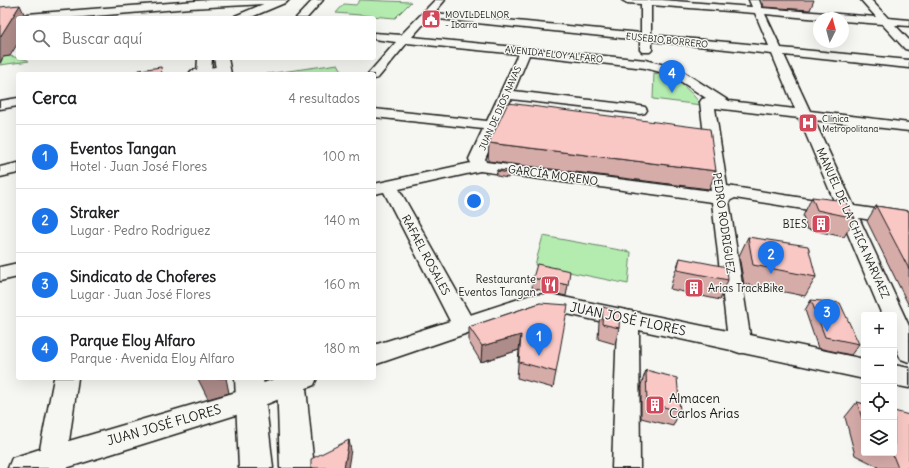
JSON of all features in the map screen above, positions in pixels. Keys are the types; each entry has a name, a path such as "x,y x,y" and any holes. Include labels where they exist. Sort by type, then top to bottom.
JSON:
{"main road":[{"path":"21,16 182,0"},
{"path":"21,16 221,2 258,3 283,0"},
{"path":"244,16 283,0"},
{"path":"221,2 232,11 228,16"},
{"path":"202,72 204,60"},
{"path":"296,380 297,468"},
{"path":"250,388 256,468"}],"street":[{"path":"303,16 318,0"},
{"path":"376,73 440,0"},
{"path":"627,0 757,6 909,23"},
{"path":"866,0 909,47"},
{"path":"646,2 646,66"},
{"name":"MANUEL DE LA CHICA NARVAEZ","path":"757,6 891,312"},
{"name":"EUSEBIO BORRERO","path":"426,16 909,64"},
{"name":"AVENIDA ELOY ALFARO","path":"376,36 403,41"},
{"name":"AVENIDA ELOY ALFARO","path":"376,40 403,41 665,68 675,72 712,99"},
{"name":"JUAN DE DIOS NAVAS","path":"480,166 477,159 524,53"},
{"name":"AVENIDA ELOY ALFARO","path":"646,66 667,73 712,99"},
{"path":"207,72 222,67"},
{"name":"PEDRO RODRIGUEZ","path":"665,68 696,71 712,99 724,193 740,344"},
{"path":"506,94 640,110"},
{"path":"712,99 804,114 909,127"},
{"path":"376,113 492,126"},
{"name":"GARCÍA MORENO","path":"382,188 480,166 724,193 909,220"},
{"path":"0,172 16,168"},
{"name":"RAFAEL ROSALES","path":"382,188 464,325"},
{"path":"0,274 16,270"},
{"name":"JUAN JOSÉ FLORES","path":"376,354 531,303 548,302 740,344 861,368"},
{"path":"626,468 628,319"},
{"name":"MANUEL DE LA CHICA NARVAEZ","path":"897,325 909,352"},
{"path":"897,376 909,378"},
{"path":"52,458 66,380"},
{"name":"JUAN JOSÉ FLORES","path":"22,468 250,388 291,380"}],"green space":[{"path":"360,0 411,2 395,18 336,13 344,4 356,5"},
{"path":"10,56 16,57 16,60 29,61 0,65 3,57"},
{"path":"338,64 343,72 281,72"},
{"path":"654,73 669,77 681,84 692,93 701,105 653,99"},
{"path":"543,236 631,252 628,284 535,265"}],"building":[{"path":"20,5 0,37 0,7"},
{"path":"161,67 162,72 138,72 139,70"},
{"path":"508,103 710,129 716,171 489,143"},
{"path":"497,171 509,171 509,173"},
{"path":"812,197 845,201 855,218 817,210"},
{"path":"876,206 909,211 909,269"},
{"path":"748,237 808,246 816,277 753,265"},
{"path":"680,258 727,267 728,280 677,270"},
{"path":"537,264 570,271 568,285 533,278"},
{"path":"811,300 840,303 859,344 825,337"},
{"path":"540,303 568,305 556,372 519,362 521,335 482,346 469,327"},
{"path":"603,307 620,312 619,328 602,324"},
{"path":"646,370 677,378 680,411 647,403"},
{"path":"857,402 861,403 861,415"},
{"path":"897,412 909,415 909,468 898,468 893,456 897,456"},
{"path":"349,440 344,468 311,468 311,459"}],"place":[{"name":"MOVILDELNOR - Ibarra","path":"431,19"},
{"name":"Parque Eloy Alfaro","path":"672,93"},
{"name":"Clínica Metropolitana","path":"808,123"},
{"name":"BIES","path":"821,224"},
{"name":"Straker","path":"771,274"},
{"name":"Restaurante Eventos Tangan","path":"550,285"},
{"name":"Arias TrackBike","path":"694,288"},
{"name":"Sindicato de Choferes","path":"827,332"},
{"name":"Eventos Tangan","path":"539,356"},
{"name":"Almacen Carlos Arias","path":"655,405"}]}
